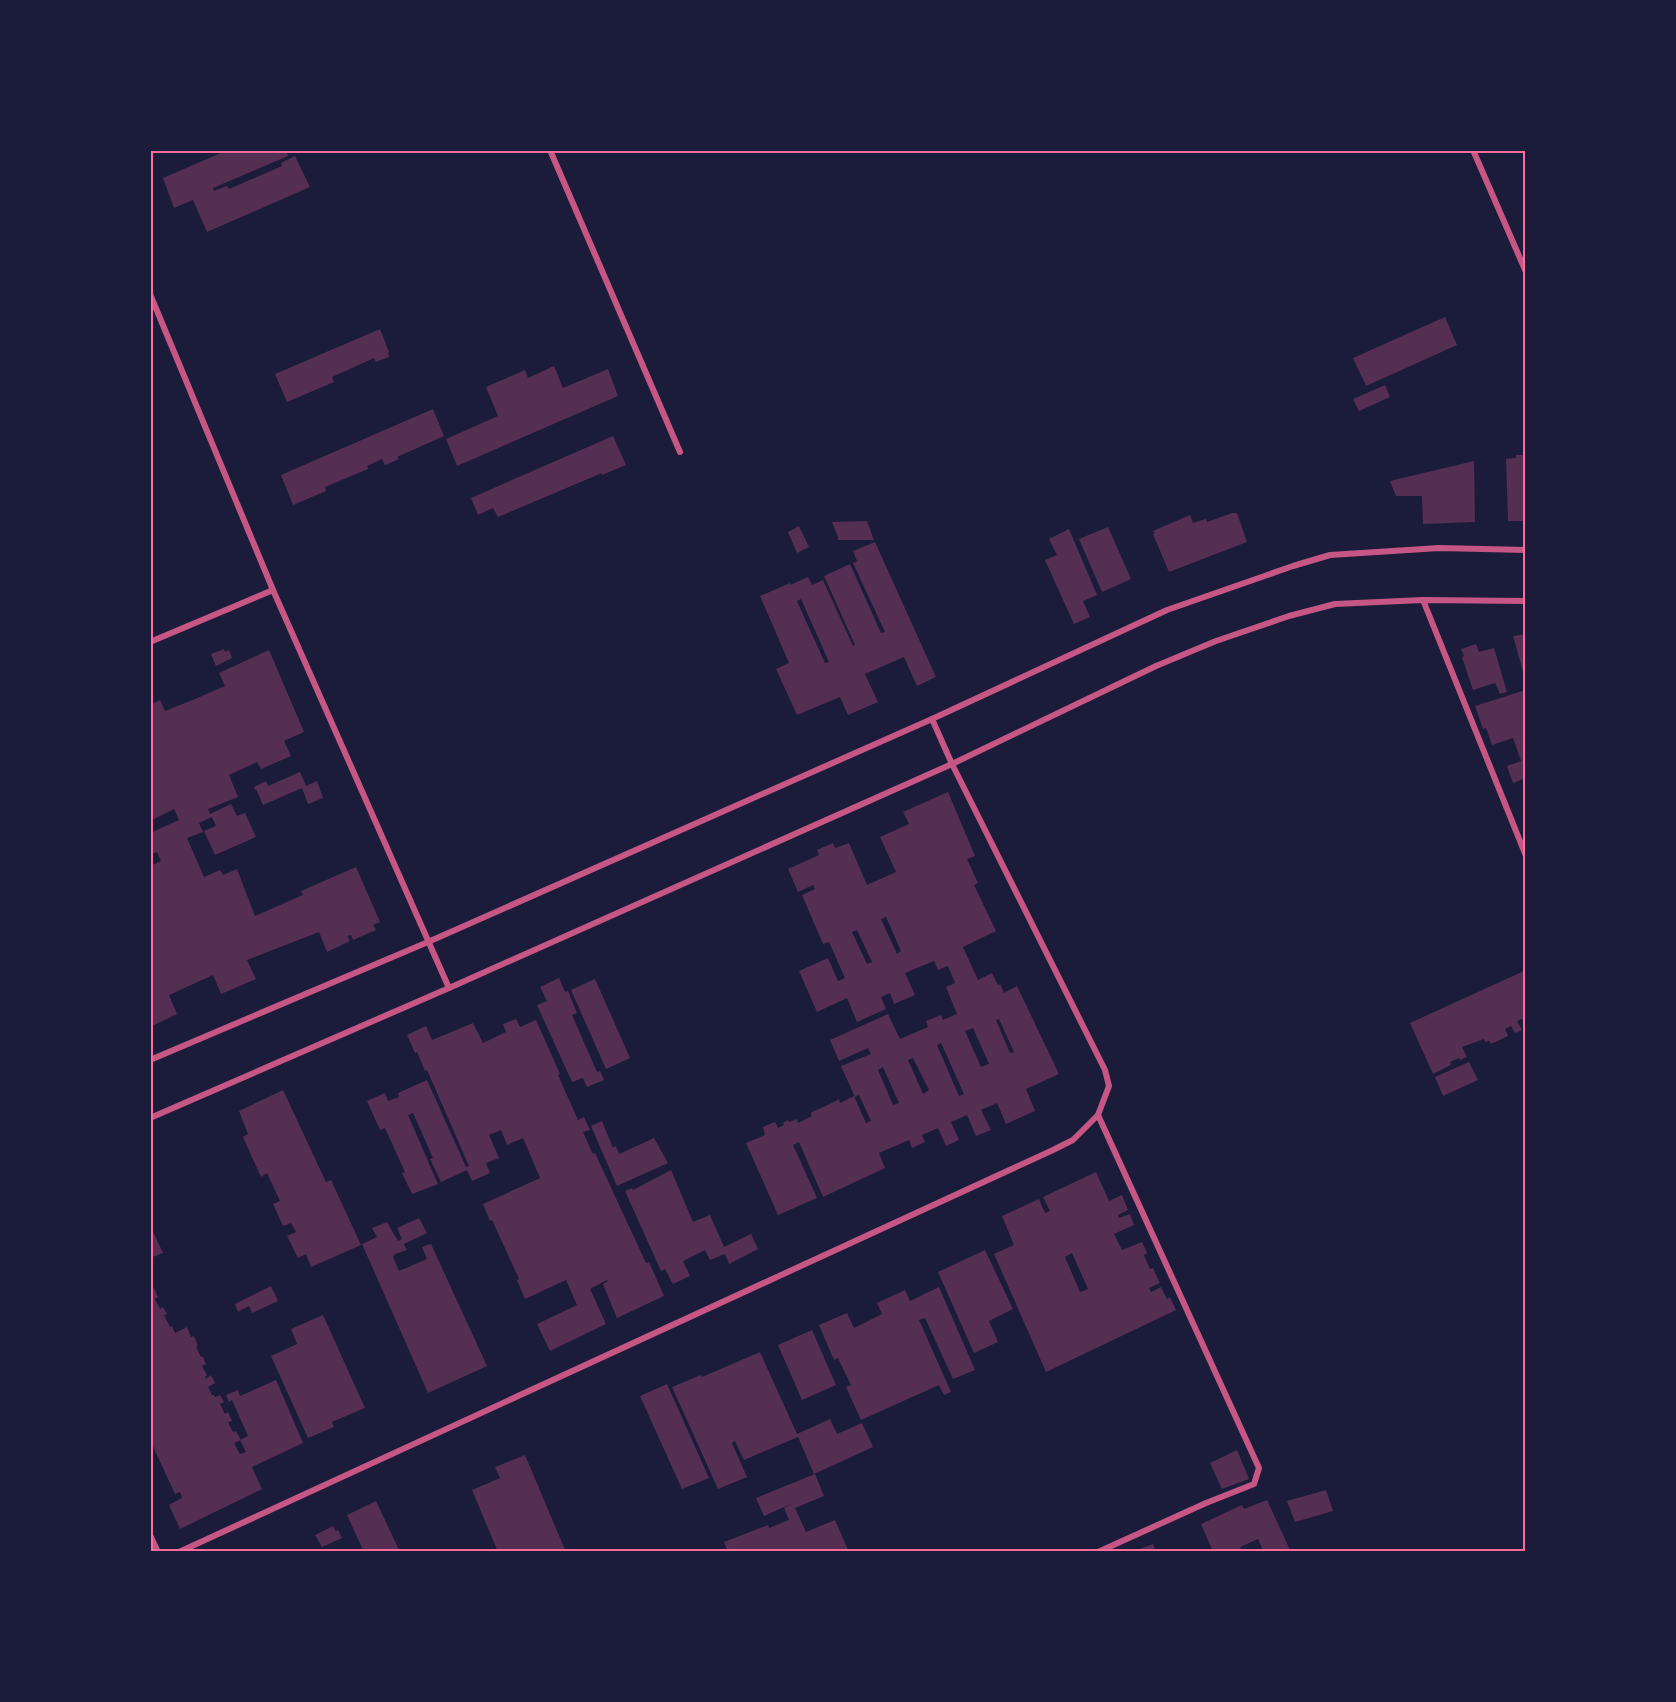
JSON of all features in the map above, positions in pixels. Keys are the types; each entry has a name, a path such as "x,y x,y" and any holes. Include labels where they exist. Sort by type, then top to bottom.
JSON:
{"street":[{"path":"550,150 680,452"},
{"path":"1473,150 1526,272"},
{"path":"150,294 273,590 449,988"},
{"path":"150,1060 428,942 932,718 1167,610 1330,555 1439,548 1526,550"},
{"path":"150,642 273,590"},
{"path":"1423,600 1526,856"},
{"path":"150,1118 449,988 952,764 1146,671 1216,641 1289,616 1335,604 1423,600 1526,601"},
{"path":"179,1552 1053,1150 1073,1140 1098,1115 1109,1086 1105,1070 952,764 932,718"},
{"path":"1098,1115 1259,1468 1254,1484 1098,1552"},
{"path":"150,1535 158,1552"}],"building":[{"path":"228,150 286,150 288,156 213,188 214,191 227,186 229,189 282,166 281,163 295,156 310,187 207,232 193,200 174,208 163,178"},
{"path":"1445,317 1457,345 1366,386 1353,358"},
{"path":"380,329 389,357 376,362 374,358 332,377 334,382 287,402 275,374"},
{"path":"554,366 563,388 608,369 618,396 457,466 446,439 498,416 486,387 525,370 528,378"},
{"path":"1385,385 1390,397 1359,411 1353,399"},
{"path":"433,409 444,436 397,457 399,459 385,465 382,459 367,466 368,469 325,487 326,491 293,505 281,475"},
{"path":"613,436 626,465 498,517 493,508 478,515 471,498"},
{"path":"1516,455 1526,455 1526,521 1508,521 1506,459 1516,458"},
{"path":"1474,461 1475,522 1423,524 1422,496 1396,496 1390,481"},
{"path":"1237,513 1247,542 1169,572 1153,531 1190,515 1193,523 1206,519 1207,522"},
{"path":"867,521 874,540 838,540 832,522"},
{"path":"799,526 809,547 797,553 788,532"},
{"path":"1108,527 1131,579 1102,592 1079,539"},
{"path":"1069,529 1097,595 1083,601 1090,617 1074,624 1045,560 1057,555 1049,539"},
{"path":"875,542 936,677 917,686 904,657 865,674 878,702 848,715 840,697 797,715 776,669 789,663 760,596 808,577 812,585 823,580 853,646 855,645 824,576 850,564 881,633 885,632 853,563 857,561 853,551","holes":["801,599 829,662 825,663 797,601"]},
{"path":"1526,634 1526,679 1525,679 1513,636"},
{"path":"1476,644 1479,652 1494,648 1507,692 1500,694 1495,683 1473,690 1461,649"},
{"path":"224,649 225,652 229,650 232,658 216,666 211,654"},
{"path":"269,650 304,732 284,741 291,756 261,769 257,762 229,775 238,797 208,809 210,814 231,804 237,816 245,813 256,837 215,855 204,831 216,826 212,817 199,823 203,832 187,838 204,877 220,870 223,875 237,869 255,916 303,895 301,891 356,867 380,922 373,925 376,930 353,940 351,935 347,936 350,941 327,952 319,932 247,960 256,979 221,994 213,975 169,995 177,1014 150,1027 150,866 161,861 157,852 150,855 150,833 179,820 174,809 150,821 150,705 160,700 165,711 225,686 219,673"},
{"path":"1526,690 1526,778 1513,783 1507,766 1521,761 1513,738 1492,745 1486,728 1483,729 1475,706"},
{"path":"300,772 306,786 317,781 323,798 308,804 302,788 263,805 254,787 266,781 268,786"},
{"path":"948,792 975,856 967,859 978,883 974,885 996,931 963,947 978,980 992,973 1004,993 1017,986 1059,1074 1026,1089 1035,1111 1006,1124 997,1103 981,1110 991,1130 976,1136 967,1115 951,1122 959,1140 946,1146 938,1128 922,1135 925,1142 912,1148 909,1140 879,1153 885,1168 823,1197 799,1142 793,1145 817,1198 778,1215 746,1143 765,1135 763,1127 775,1122 778,1128 788,1120 789,1122 797,1119 798,1123 812,1116 810,1113 839,1099 840,1103 854,1096 866,1123 871,1121 859,1095 855,1097 841,1066 871,1054 868,1048 839,1061 830,1040 888,1014 900,1039 928,1027 926,1021 941,1015 943,1020 957,1014 946,987 955,983 948,966 938,970 934,961 905,973 915,995 894,1004 890,993 881,997 886,1009 857,1022 847,998 817,1012 799,971 828,958 838,981 845,978 829,942 823,944 802,895 815,889 813,885 798,892 788,869 819,855 817,850 833,843 835,848 849,843 867,885 896,872 880,837 909,824 903,812","holes":["886,917 901,951 897,954 881,919","857,930 872,962 867,964 852,932","999,1019 1014,1052 1010,1053 996,1020","973,1028 989,1064 981,1067 965,1031","941,1043 964,1094 959,1096 937,1045","913,1058 929,1090 923,1094 908,1060","883,1067 899,1103 893,1105 878,1070"]},
{"path":"1526,970 1526,1028 1522,1019 1517,1021 1522,1030 1515,1033 1511,1026 1505,1029 1508,1036 1491,1044 1489,1041 1485,1042 1484,1039 1462,1047 1467,1057 1450,1062 1451,1065 1433,1074 1410,1023"},
{"path":"559,978 565,992 568,991 577,1013 572,1015 597,1072 600,1071 604,1080 587,1087 583,1078 572,1082 537,1005 547,1001 540,987"},
{"path":"595,979 630,1058 606,1069 571,990"},
{"path":"516,1019 520,1027 536,1020 578,1120 584,1117 590,1130 583,1132 591,1150 593,1154 595,1153 646,1263 649,1262 664,1296 617,1318 603,1284 607,1280 590,1289 606,1324 550,1351 537,1324 577,1305 566,1280 525,1299 517,1280 519,1279 483,1204 540,1178 523,1138 507,1145 501,1130 489,1135 499,1158 486,1163 490,1173 472,1181 467,1170 441,1182 413,1113 408,1115 438,1184 412,1194 402,1173 405,1172 385,1128 380,1130 367,1101 385,1093 388,1101 399,1097 398,1093 427,1080 466,1167 469,1166 427,1070 425,1071 407,1035 426,1026 432,1040 473,1023 483,1043 506,1032 503,1024"},
{"path":"1469,1062 1478,1080 1443,1096 1435,1077"},
{"path":"283,1090 326,1182 331,1180 361,1245 311,1267 306,1254 298,1258 287,1236 296,1232 291,1223 283,1226 273,1204 280,1201 267,1173 261,1177 243,1137 248,1134 239,1111"},
{"path":"602,1121 613,1148 616,1146 619,1154 654,1138 668,1163 617,1186 591,1126"},
{"path":"671,1170 693,1222 710,1215 724,1247 751,1234 758,1249 729,1264 725,1254 710,1260 705,1250 683,1261 690,1276 673,1284 665,1269 661,1271 625,1191 632,1188 633,1190"},
{"path":"1096,1172 1109,1201 1122,1195 1128,1210 1118,1215 1119,1218 1130,1214 1134,1225 1114,1234 1122,1250 1142,1242 1150,1269 1153,1268 1160,1283 1149,1288 1151,1292 1161,1287 1167,1299 1170,1297 1176,1310 1046,1372 994,1254 1014,1245 1002,1216 1039,1199 1045,1213 1050,1211 1043,1197","holes":["1072,1253 1088,1289 1080,1292 1065,1257"]},
{"path":"419,1218 427,1233 404,1244 407,1250 395,1254 393,1257 399,1271 427,1259 422,1247 431,1244 487,1366 428,1393 362,1244 377,1237 372,1228 387,1222 398,1241 402,1239 397,1228"},
{"path":"150,1225 163,1253 150,1258"},
{"path":"985,1250 1013,1309 989,1321 998,1342 974,1353 938,1272"},
{"path":"150,1286 154,1288 158,1297 155,1299 160,1309 163,1307 167,1314 164,1315 175,1333 187,1327 191,1337 194,1336 198,1346 196,1347 206,1364 202,1366 207,1375 205,1377 206,1379 211,1375 215,1383 208,1387 212,1395 215,1397 220,1395 224,1402 220,1404 225,1414 228,1412 232,1421 228,1422 233,1432 236,1431 241,1440 248,1436 232,1400 229,1402 226,1395 238,1390 240,1396 276,1380 303,1443 252,1467 262,1489 180,1529 169,1505 182,1498 180,1492 175,1494 150,1440","holes":["240,1440 246,1452 240,1454 234,1443"]},
{"path":"271,1286 278,1301 252,1313 249,1306 238,1312 235,1304"},
{"path":"939,1287 975,1370 953,1379 925,1318 919,1320 951,1392 944,1395 939,1385 861,1420 846,1387 851,1385 838,1358 834,1360 819,1325 847,1313 854,1328 882,1314 877,1303 905,1290 910,1301"},
{"path":"323,1315 365,1408 332,1422 334,1427 308,1438 271,1356 297,1344 291,1329"},
{"path":"812,1330 836,1385 802,1400 778,1345"},
{"path":"760,1352 797,1434 830,1419 837,1434 862,1423 873,1447 814,1474 798,1437 744,1460 735,1441 732,1443 747,1477 718,1489 672,1387"},
{"path":"667,1384 709,1478 682,1489 640,1396"},
{"path":"1237,1450 1249,1479 1222,1489 1210,1463"},
{"path":"525,1455 566,1552 498,1552 472,1490 500,1478 495,1467"},
{"path":"815,1474 824,1496 795,1508 806,1532 835,1520 849,1552 728,1552 724,1542 768,1525 769,1528 789,1520 784,1508 793,1503 764,1516 756,1498"},
{"path":"1326,1490 1333,1511 1295,1522 1287,1501"},
{"path":"1267,1500 1291,1552 1264,1552 1258,1539 1240,1547 1242,1552 1213,1552 1201,1524 1242,1505 1244,1509"},
{"path":"376,1501 400,1552 364,1552 347,1515"},
{"path":"333,1526 342,1538 322,1547 315,1535"},
{"path":"1153,1544 1156,1552 1132,1552"}]}
